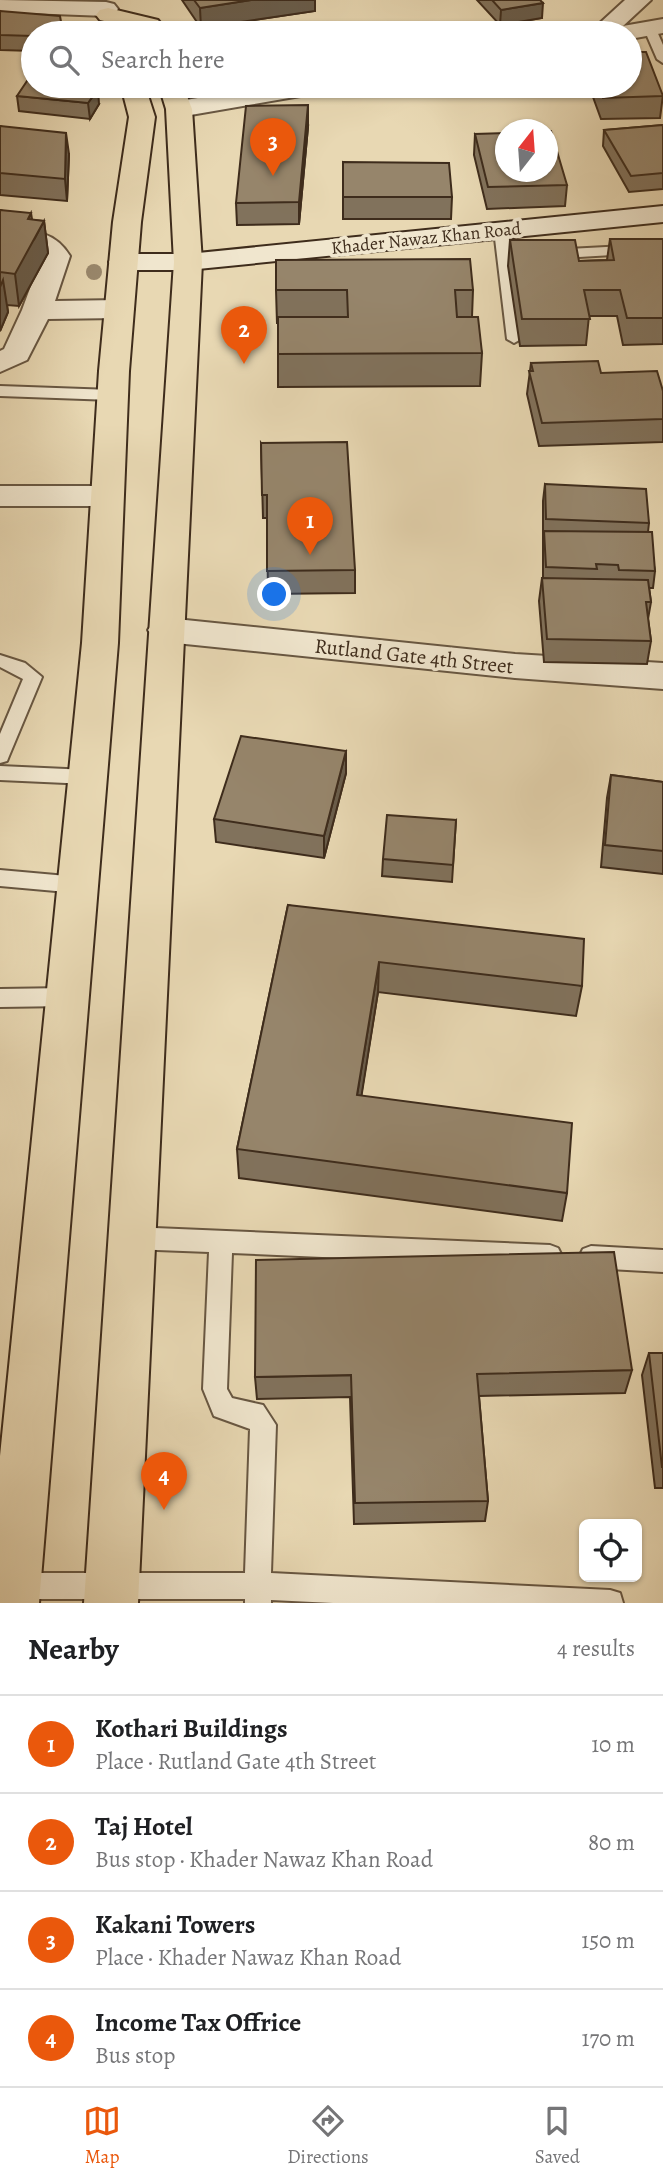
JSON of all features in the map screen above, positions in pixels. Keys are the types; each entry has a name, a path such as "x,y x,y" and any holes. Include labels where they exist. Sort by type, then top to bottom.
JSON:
{"main road":[{"path":"141,0 149,21"},
{"path":"108,14 129,21"},
{"path":"12,1595 11,1493 67,997 100,643 112,395 123,262 142,117 136,98"},
{"path":"111,1594 188,262 175,98"}],"street":[{"path":"615,21 639,0"},
{"path":"0,5 108,14"},
{"name":"Khader Nawaz Khan Road","path":"123,262 188,262 503,243 562,224 662,217"},
{"path":"0,236 44,242 52,247 56,256 37,310 16,354 0,362"},
{"path":"37,310 119,310"},
{"path":"0,496 107,496"},
{"name":"Rutland Gate 4th Street","path":"166,630 515,666 663,676"}],"lane":[{"path":"656,27 663,59"},
{"path":"594,221 609,250"},
{"path":"562,224 573,252"},
{"path":"514,340 503,243 573,252 663,248"},
{"path":"0,391 112,395"},
{"path":"0,661 19,667 33,677 0,756"},
{"path":"0,773 88,777"},
{"path":"0,878 78,885"},
{"path":"0,998 67,997"},
{"path":"131,1238 663,1261"},
{"path":"221,1242 215,1390 223,1407 239,1413 254,1414 263,1426 258,1594"},
{"path":"12,1595 258,1594 610,1603"}],"building":[{"path":"194,0 251,0 200,8"},
{"path":"492,0 540,0 543,3 501,10"},
{"path":"0,11 60,16 61,21 21,21 21,36 0,35"},
{"path":"642,52 646,52 663,96 642,97"},
{"path":"37,98 92,98 88,103"},
{"path":"308,105 299,202 236,203 246,106"},
{"path":"663,125 663,173 631,176 604,130"},
{"path":"0,126 66,133 65,179 0,173"},
{"path":"495,133 495,182 558,182 558,155 567,185 488,187 475,134"},
{"path":"343,162 449,163 452,197 343,197"},
{"path":"0,210 31,213 28,219 44,221 15,274 0,272"},
{"path":"610,239 663,239 663,318 627,318 620,290 584,290 590,319 522,319 510,240 575,240 579,261 614,260"},
{"path":"470,259 473,290 455,290 457,317 478,317 482,353 278,354 278,317 348,317 347,290 276,290 276,260"},
{"path":"598,361 601,373 657,371 663,391 663,419 542,423 529,371 533,371 531,363"},
{"path":"347,442 355,570 267,571 267,495 262,495 261,443"},
{"path":"545,484 646,489 649,523 546,519"},
{"path":"544,531 652,532 655,571 619,570 618,565 596,564 597,569 546,567"},
{"path":"542,578 648,580 651,602 646,602 651,641 547,639"},
{"path":"241,736 346,751 324,836 214,819"},
{"path":"611,775 663,782 663,851 605,845"},
{"path":"387,815 456,820 453,865 383,859"},
{"path":"288,905 584,939 582,986 379,962 357,1095 572,1123 567,1193 237,1149"},
{"path":"614,1252 632,1370 477,1374 488,1501 355,1503 351,1375 255,1377 256,1260"},
{"path":"649,1353 663,1353 663,1467 662,1467"}],"place":[{"name":"Kakani Towers","path":"273,176"},
{"name":"Taj Hotel","path":"244,364"},
{"name":"Kothari Buildings","path":"310,555"},
{"name":"Income Tax Offrice","path":"164,1510"}]}
